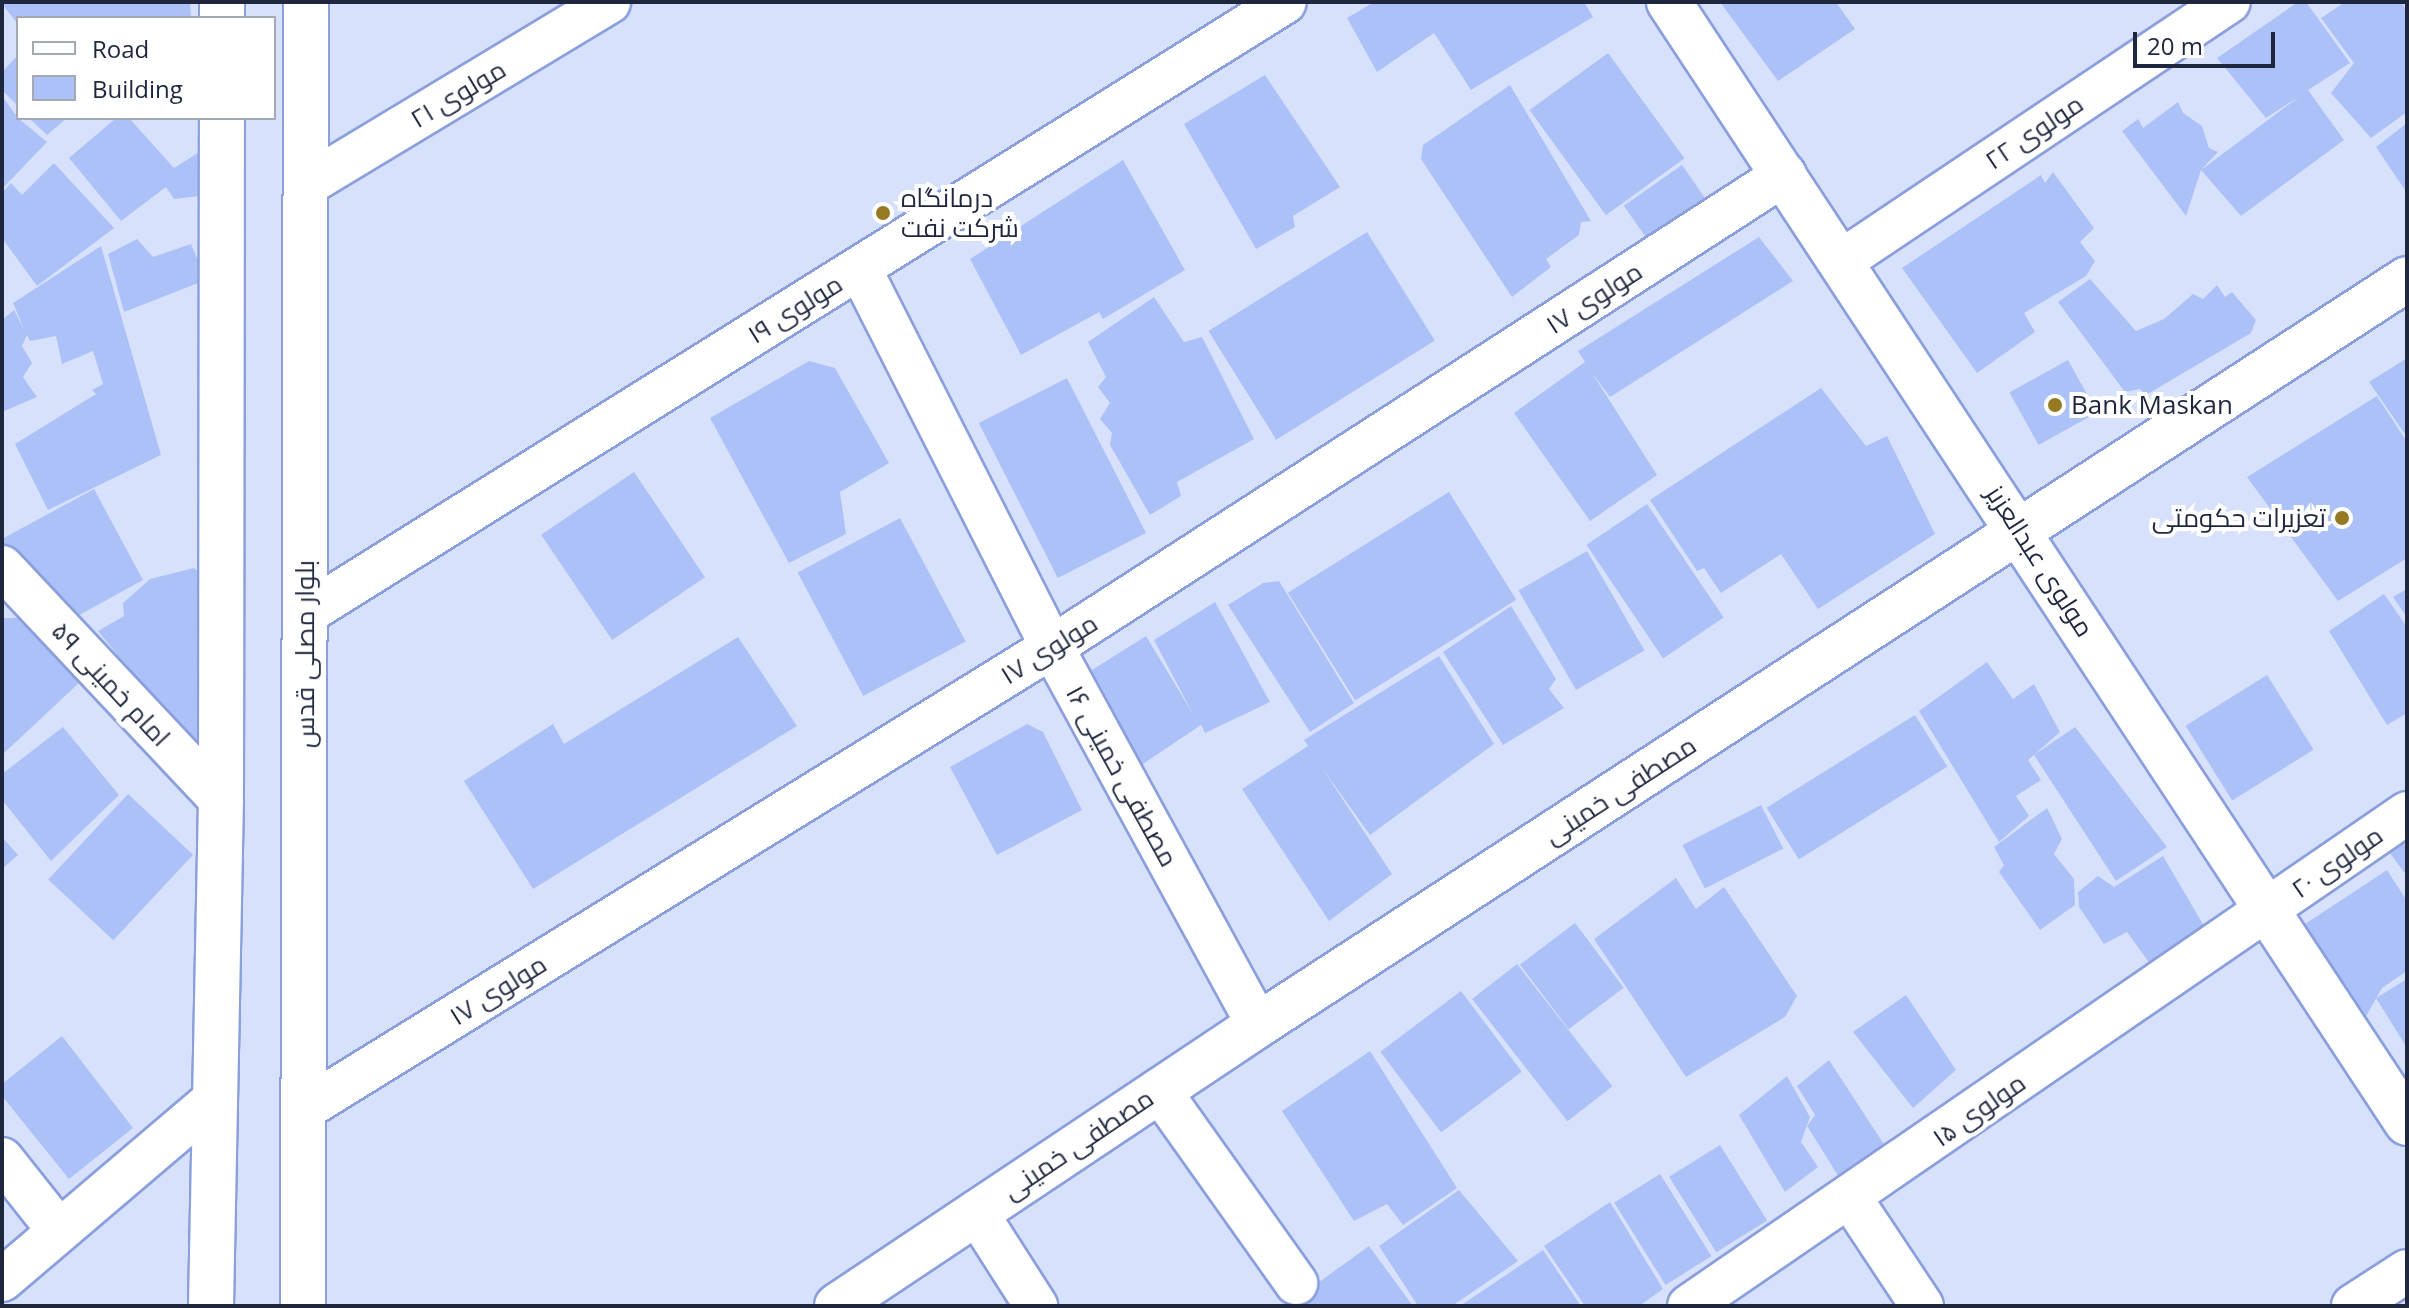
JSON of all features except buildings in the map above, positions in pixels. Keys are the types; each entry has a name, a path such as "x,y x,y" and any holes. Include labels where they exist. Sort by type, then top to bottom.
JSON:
{"main road":[{"name":"بلوار مصلی قدس","path":"303,1306 306,2"},
{"name":"مولوی عبدالعزیز","path":"1669,2 2021,529 2407,1123"},
{"path":"211,1306 212,1101 221,800 222,120"},
{"name":"مصطفی خمینی","path":"837,1306 1258,1025 2407,279"}],"street":[{"name":"مولوی ۲۱","path":"306,185 609,2"},
{"name":"مولوی ۱۹","path":"305,614 1285,2"},
{"name":"مولوی ۲۲","path":"1840,262 2229,2"},
{"name":"مولوی ۱۷","path":"304,1109 1052,647 1785,174"},
{"name":"مصطفی خمینی ۱۶","path":"860,269 1052,647 1258,1025"},
{"name":"امام خمینی ۵۹","path":"4,573 221,800"},
{"name":"مولوی ۲۰","path":"2267,910 2407,813"},
{"name":"مولوی ۱۵","path":"1689,1306 1851,1199 2267,910"},
{"path":"1159,1090 1296,1283"},
{"path":"2,1280 212,1101"},
{"path":"2,1159 59,1231"},
{"path":"1851,1199 1922,1306"},
{"path":"976,1212 1036,1306"},
{"path":"2353,1306 2407,1271"}],"place":[{"name":"درمانگاه شرکت نفت","path":"883,213"},
{"name":"Bank Maskan","path":"2055,405"},
{"name":"تعزیرات حکومتی","path":"2342,518"}]}
